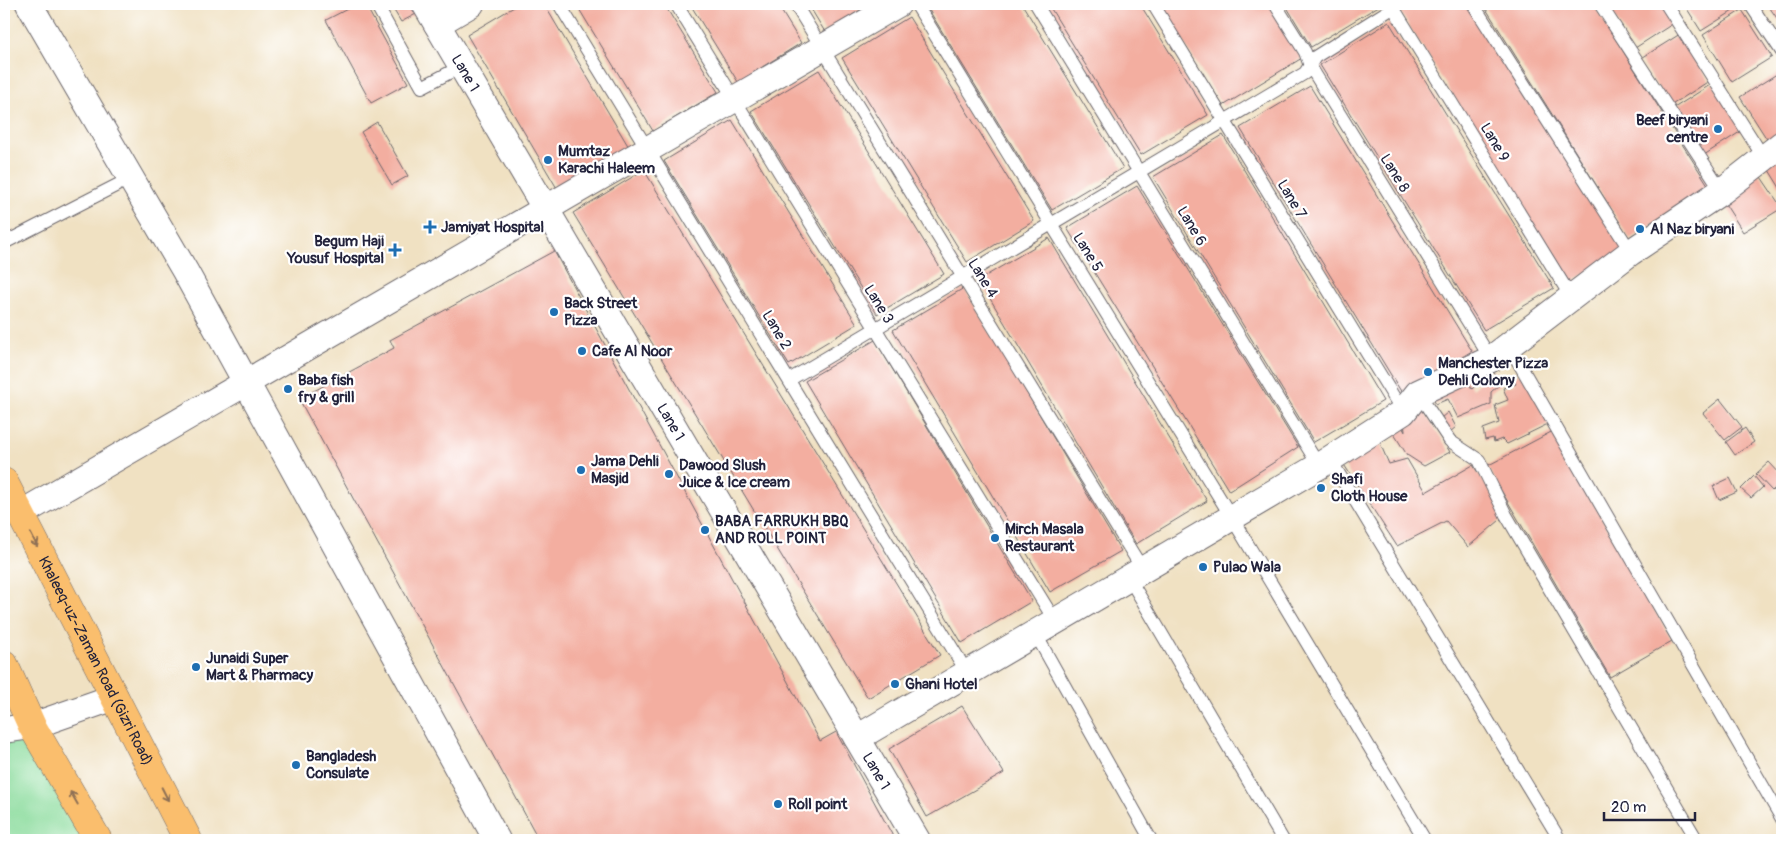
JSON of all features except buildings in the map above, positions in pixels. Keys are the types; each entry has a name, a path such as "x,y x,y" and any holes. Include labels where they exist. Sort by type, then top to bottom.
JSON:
{"main road":[{"name":"Khaleeq-uz-Zaman Road (Gizri Road)","path":"4,482 188,840"},
{"path":"4,664 32,726 98,840"}],"street":[{"path":"29,4 131,178 246,382 497,840"},
{"path":"431,14 471,4"},
{"path":"20,514 898,4"},
{"name":"Lane 1","path":"431,14 917,840"},
{"path":"857,738 1324,463 1410,403 1500,352 1632,252 1722,191 1773,151"},
{"path":"4,730 32,726 115,697"}],"lane":[{"path":"376,4 422,87 462,66"},
{"name":"Lane 2","path":"559,4 968,674"},
{"name":"Lane 3","path":"676,4 876,328 1045,627 1151,840"},
{"name":"Lane 4","path":"795,4 962,275 1136,574 1283,840"},
{"name":"Lane 5","path":"916,4 1232,518 1425,840"},
{"name":"Lane 6","path":"1036,4 1560,840"},
{"name":"Lane 7","path":"1153,4 1225,121 1410,403 1450,441 1479,460 1506,515 1698,840"},
{"name":"Lane 8","path":"1275,4 1305,52 1310,66 1500,352 1782,819"},
{"path":"1473,4 1632,252"},
{"path":"1600,4 1722,191"},
{"path":"1666,4 1773,151"},
{"path":"1750,4 1782,52"},
{"path":"788,380 1050,222 1305,73 1315,57 1395,5"},
{"name":"Lane 9","path":"1395,5 1571,297"},
{"path":"4,243 131,178"}],"green space":[{"path":"32,726 98,840 4,840 4,731"}],"place":[{"name":"Beef biryani centre","path":"1718,129"},
{"name":"Mumtaz Karachi Haleem","path":"548,160"},
{"name":"Jamiyat Hospital","path":"430,227"},
{"name":"Al Naz biryani","path":"1640,229"},
{"name":"Begum Haji Yousuf Hospital","path":"395,250"},
{"name":"Back Street Pizza","path":"554,312"},
{"name":"Cafe Al Noor","path":"582,351"},
{"name":"Manchester Pizza Dehli Colony","path":"1428,372"},
{"name":"Baba fish fry & grill","path":"288,389"},
{"name":"Jama Dehli Masjid","path":"581,470"},
{"name":"Dawood Slush Juice & Ice cream","path":"669,474"},
{"name":"Shafi Cloth House","path":"1321,488"},
{"name":"BABA FARRUKH BBQ AND ROLL POINT","path":"705,530"},
{"name":"Mirch Masala Restaurant","path":"995,538"},
{"name":"Pulao Wala","path":"1203,567"},
{"name":"Junaidi Super Mart & Pharmacy","path":"196,667"},
{"name":"Ghani Hotel","path":"895,684"},
{"name":"Bangladesh Consulate","path":"296,765"},
{"name":"Roll point","path":"778,804"}]}
